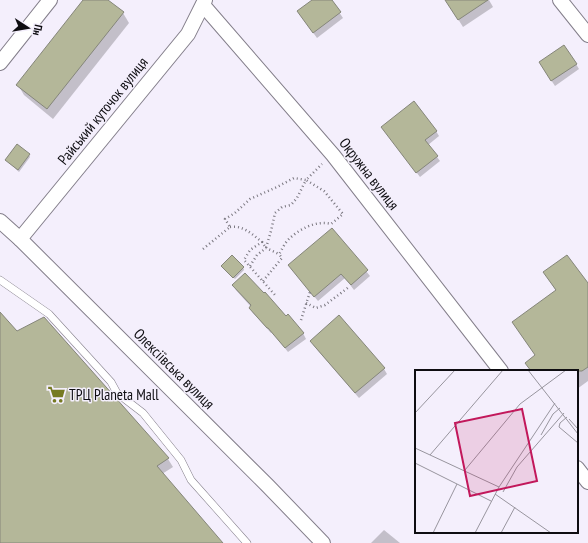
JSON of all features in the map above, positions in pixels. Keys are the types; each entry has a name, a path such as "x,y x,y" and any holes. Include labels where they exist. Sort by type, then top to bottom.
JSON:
{"street":[{"path":"0,63 50,0"},
{"path":"560,0 588,36"},
{"name":"Окружна вулиця","path":"204,3 333,155 500,370"},
{"name":"Райський куточок вулиця","path":"20,239 188,34 204,3"},
{"name":"Олексіївська вулиця","path":"0,221 20,239 268,486 323,543"},
{"path":"578,469 588,482"}],"lane":[{"path":"0,280 49,314 111,382 118,393 143,413 181,460 190,480 247,543"}],"path":[{"path":"250,266 257,255 266,248 272,231 275,213 282,207 290,205 297,198 306,180 333,155"},
{"path":"230,227 225,219 235,213 250,199 294,178 306,180 324,191 343,214 331,224 323,222 298,232 287,241 279,254"},
{"path":"203,248 230,227 236,226 246,230 262,242 266,248 279,254 282,258 263,281"},
{"path":"262,242 250,250 244,260 275,295"},
{"path":"306,303 316,308 325,305 349,287"},
{"path":"301,320 310,292"}],"building":[{"path":"83,0 108,0 124,12 47,109 16,85"},
{"path":"312,0 332,0 341,12 313,33 297,11"},
{"path":"445,0 488,0 458,20"},
{"path":"564,45 577,64 551,81 539,62"},
{"path":"414,101 437,131 425,140 438,156 416,173 381,127"},
{"path":"17,144 30,154 18,170 5,160"},
{"path":"332,228 368,270 351,285 341,274 314,297 288,265"},
{"path":"232,255 244,267 233,278 221,266"},
{"path":"567,255 588,283 588,367 582,371 530,370 525,363 535,355 512,322 556,290 543,272"},
{"path":"245,273 264,293 265,292 286,316 288,314 304,333 285,348 249,308 251,305 232,285"},
{"name":"ТРЦ Planeta Mall","path":"0,312 17,331 44,317 169,458 157,466 223,543 0,543"},
{"path":"339,315 385,368 355,393 310,341"}],"place":[{"name":"ТРЦ Planeta Mall","path":"56,395"}]}
